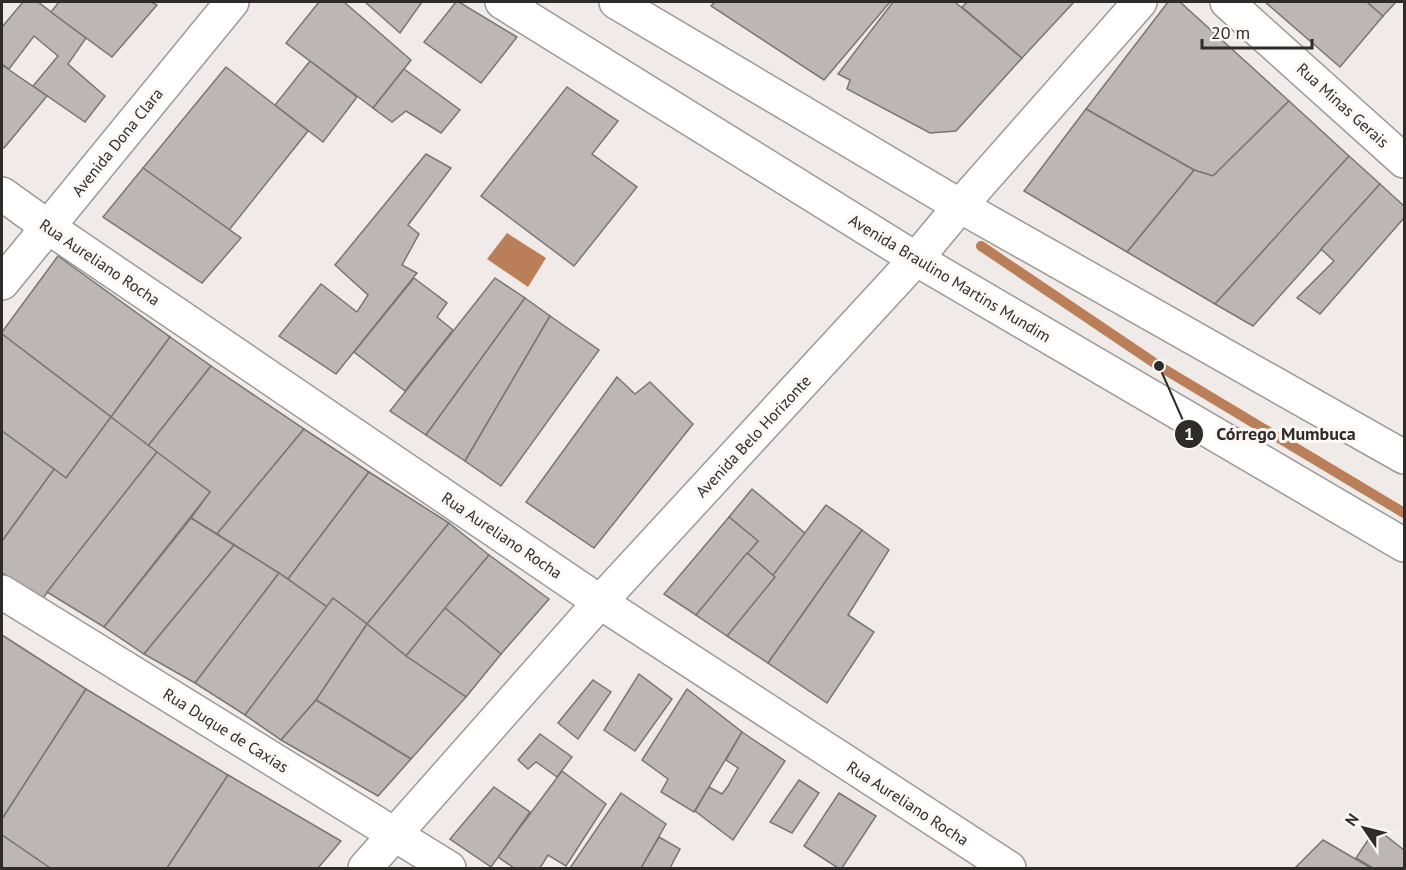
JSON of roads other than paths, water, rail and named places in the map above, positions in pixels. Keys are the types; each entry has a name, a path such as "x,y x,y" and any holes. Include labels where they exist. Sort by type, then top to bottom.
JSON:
{"street":[{"name":"Avenida Dona Clara","path":"2,283 232,2"},
{"name":"Avenida Braulino Martins Mundim","path":"502,2 916,260 1404,545"},
{"path":"616,2 960,206 1404,457"},
{"name":"Avenida Belo Horizonte","path":"365,868 600,602 916,260 960,206 1140,2"},
{"name":"Rua Minas Gerais","path":"1227,2 1404,161"},
{"name":"Rua Aureliano Rocha","path":"2,194 600,602 1009,868"},
{"name":"Rua Duque de Caxias","path":"2,592 449,868"}],"waterway":[{"path":"981,246 1159,366 1404,513"}],"place":[{"name":"Córrego Mumbuca","path":"1159,366"}]}
